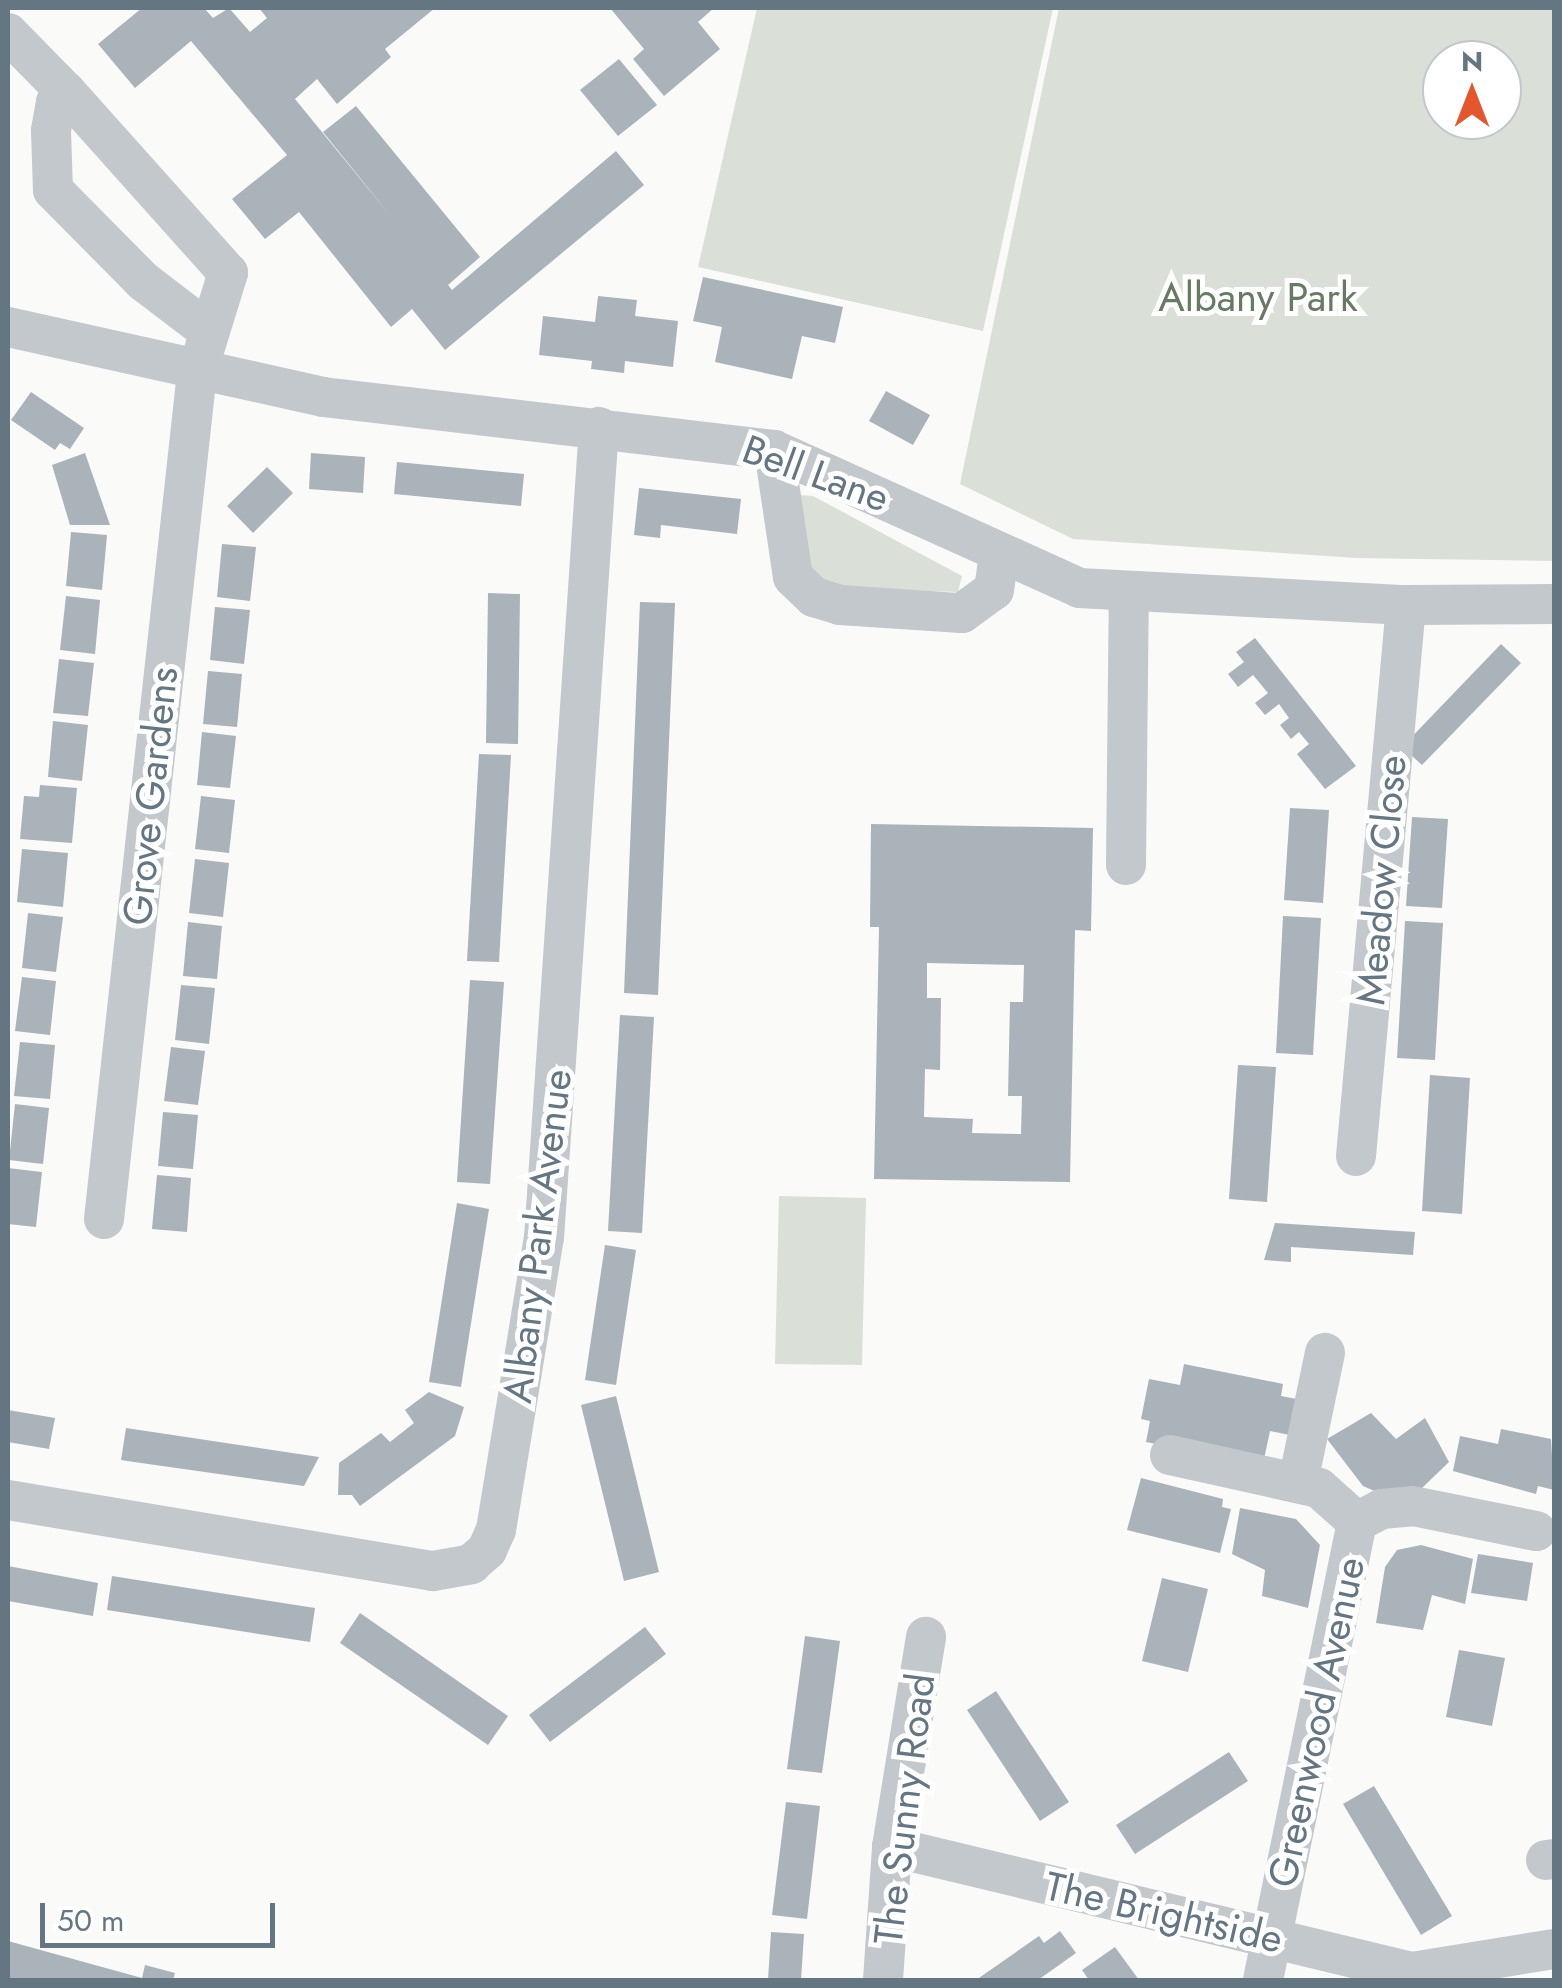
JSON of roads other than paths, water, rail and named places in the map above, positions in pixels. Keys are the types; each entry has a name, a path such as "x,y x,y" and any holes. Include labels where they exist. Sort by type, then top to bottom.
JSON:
{"street":[{"path":"8,34 66,92 56,102 51,131 54,190 143,282 207,330"},
{"name":"Grove Gardens","path":"66,92 228,273 196,374 104,1219"},
{"name":"Bell Lane","path":"8,327 196,374 380,405 774,450 912,508 999,556 1079,588 1406,605 1554,604"},
{"name":"Albany Park Avenue","path":"8,1500 432,1571 470,1564 487,1550 496,1530 544,1238 599,427"},
{"path":"774,450 793,577 814,597 840,605 962,613 994,590 999,556"},
{"path":"1126,865 1130,592"},
{"name":"Meadow Close","path":"1356,1156 1406,605"},
{"path":"1298,1482 1325,1354"},
{"name":"Greenwood Avenue","path":"1170,1455 1319,1488 1357,1522"},
{"name":"Greenwood Avenue","path":"1263,1980 1357,1522 1381,1509 1414,1506 1536,1531"},
{"name":"The Sunny Road","path":"883,1980 892,1847 926,1637"},
{"name":"The Brightside","path":"892,1847 1428,1974 1554,1950"}],"park label":[{"name":"Albany Park","path":"1258,297"}]}
